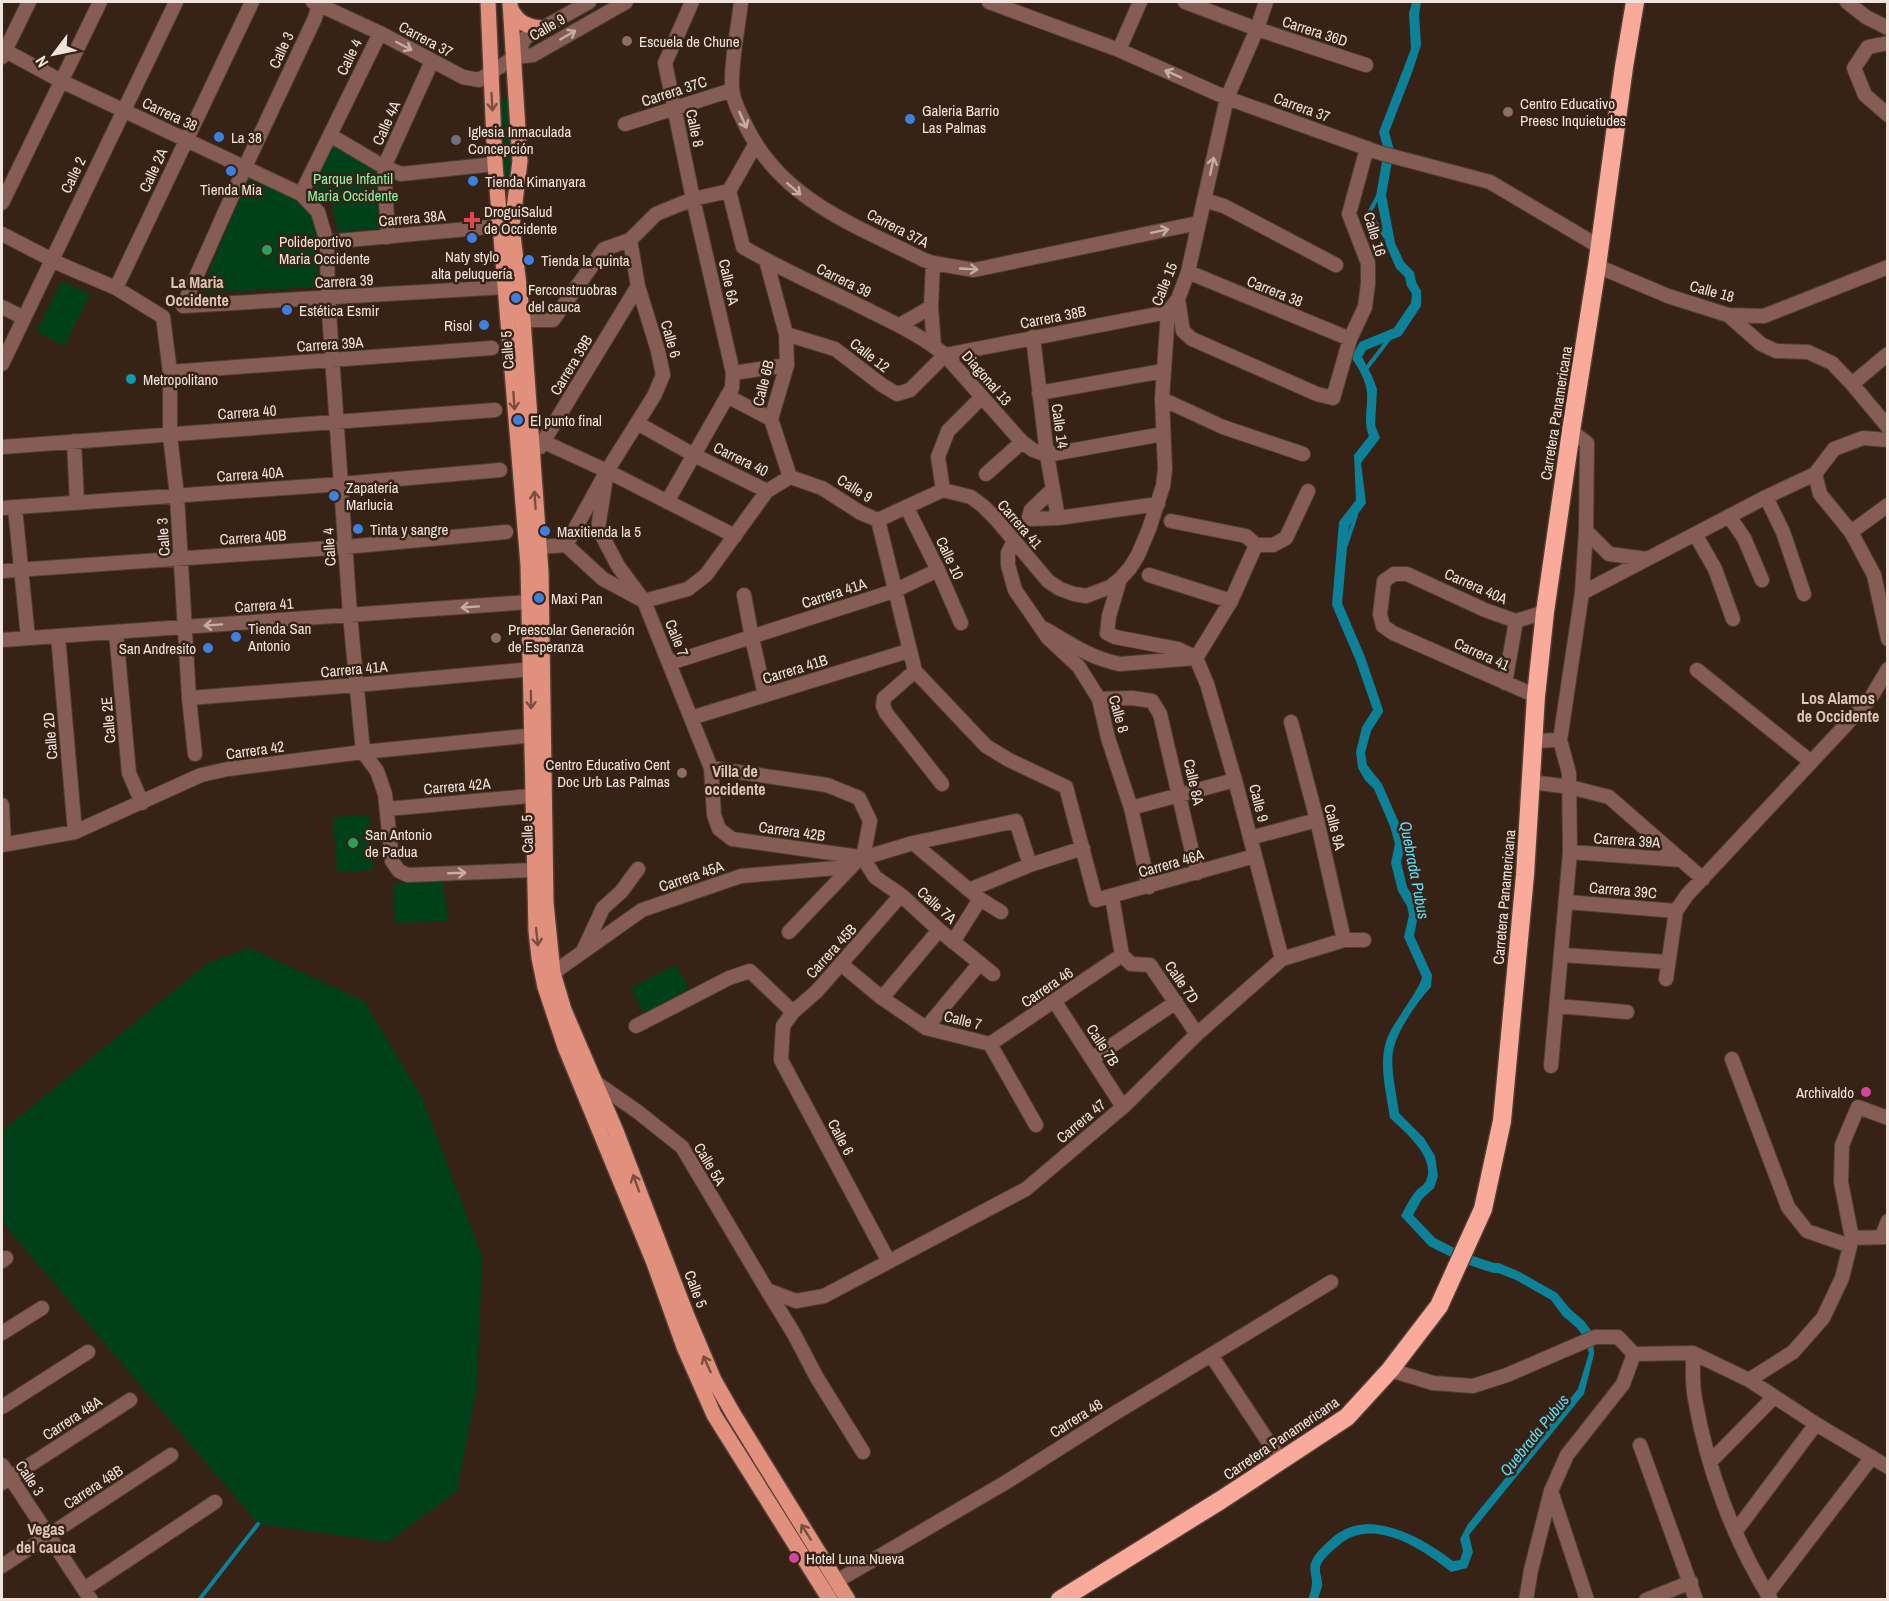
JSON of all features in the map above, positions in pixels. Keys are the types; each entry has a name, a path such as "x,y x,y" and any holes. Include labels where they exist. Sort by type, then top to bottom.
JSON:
{"highway":[{"name":"Carretera Panamericana","path":"1060,1599 1221,1500 1347,1417 1390,1370 1439,1306 1483,1209 1502,1121 1525,876 1536,696 1545,612 1570,431 1598,266 1622,79 1635,2"}],"main road":[{"name":"Calle 5","path":"488,2 495,164 528,565 534,870 539,958 553,1012 586,1098 654,1263 684,1347 714,1414 830,1599"},
{"name":"Calle 5","path":"510,4 520,161 512,226 523,320 542,600 546,903 553,973 564,1010 616,1131 714,1380 848,1599"},
{"path":"510,4 515,16 522,23 532,28 542,28"}],"street":[{"path":"3,54 29,2"},
{"path":"2,203 100,2"},
{"name":"Calle 2","path":"2,364 176,2"},
{"name":"Calle 2A","path":"116,288 252,2"},
{"name":"Calle 9","path":"491,72 514,57 525,38 589,2"},
{"name":"Calle 9","path":"514,57 533,55 626,2"},
{"name":"Calle 8","path":"692,2 665,63 693,199"},
{"name":"Carrera 37A","path":"741,2 732,90 742,119 755,145 778,174 801,195 830,212 933,263 974,270 1198,223"},
{"name":"Carrera 37","path":"994,2 1119,50 1227,98 1374,151 1490,182 1600,246"},
{"path":"1119,50 1140,2"},
{"name":"Carrera 36D","path":"1185,2 1257,29 1366,65"},
{"name":"Calle 15","path":"1100,591 1110,587 1130,568 1138,555 1158,504 1165,469 1162,399 1168,312 1178,299 1188,273 1227,98 1257,29 1266,2"},
{"path":"1847,2 1866,17 1887,28"},
{"name":"Carrera 37","path":"316,3 380,33 463,77 479,80 491,72"},
{"name":"Calle 3","path":"183,306 315,18 316,3"},
{"name":"Calle 4","path":"301,194 380,33"},
{"path":"1887,43 1868,47 1854,68 1865,95 1887,115"},
{"name":"Carrera 38","path":"3,54 301,194 318,212"},
{"name":"Calle 4A","path":"388,237 384,167 432,61"},
{"name":"Carrera 37C","path":"625,124 732,90"},
{"path":"330,135 384,167 401,174 495,164"},
{"path":"523,320 553,320 604,249 630,240 656,214 693,199 729,191 755,145"},
{"name":"Calle 16","path":"1178,299 1183,331 1191,339 1317,394 1334,398 1350,339 1365,306 1368,263 1349,214 1374,151"},
{"name":"Carrera 39","path":"729,191 743,247 900,325"},
{"name":"Calle 6A","path":"693,199 733,373"},
{"path":"1204,200 1224,206 1336,265"},
{"name":"Calle 4","path":"318,212 327,242 328,298 345,547 363,752 377,771 385,794 392,861 399,871 408,875 534,870"},
{"name":"Carrera 38A","path":"327,242 500,226"},
{"path":"2,234 116,288"},
{"name":"Calle 6","path":"566,545 607,471 654,396 663,375 638,286 630,240"},
{"name":"Calle 6B","path":"766,260 786,334 787,365 771,419 790,477"},
{"path":"933,263 931,307 940,351"},
{"name":"Calle 18","path":"1598,266 1668,296 1728,315 1764,316 1887,267"},
{"name":"Carrera 38","path":"1188,273 1350,339"},
{"name":"Carrera 39B","path":"532,459 638,286"},
{"name":"Carrera 39","path":"183,306 506,287"},
{"name":"Calle 3","path":"116,288 163,317 170,372 170,435 177,496 184,627 195,754"},
{"path":"2,307 24,318"},
{"path":"900,325 931,307"},
{"name":"Carrera 38B","path":"940,351 1033,337 1168,312"},
{"path":"1728,315 1761,344 1776,351 1808,352 1832,363 1887,427"},
{"name":"Diagonal 13","path":"900,325 940,351 1022,442 1033,450 1047,455"},
{"name":"Calle 12","path":"786,334 835,349 897,394 910,390 940,351"},
{"name":"Calle 14","path":"1033,337 1047,455 1058,518"},
{"name":"Carrera 39A","path":"170,372 492,348"},
{"path":"1852,384 1887,354"},
{"path":"667,502 732,388 733,373 787,365"},
{"path":"1039,393 1163,371"},
{"path":"727,396 771,419"},
{"path":"878,520 943,490 938,457 948,431 981,398"},
{"path":"1162,399 1223,427 1303,454"},
{"name":"Carrera 40","path":"2,447 495,410"},
{"name":"Carrera 40","path":"637,423 694,455 767,491"},
{"path":"1551,1066 1570,852 1569,772 1560,740 1582,593 1586,531 1587,442 1570,431"},
{"path":"1047,455 1163,434"},
{"path":"1582,593 1766,497 1815,474 1834,449 1863,438 1887,440"},
{"path":"74,441 77,503"},
{"path":"544,442 735,536"},
{"path":"986,474 1022,442"},
{"name":"Carrera 40A","path":"8,508 500,470"},
{"name":"Calle 6","path":"598,528 607,471"},
{"path":"1815,474 1820,494 1851,532 1874,575 1887,639"},
{"path":"539,547 566,545 603,579 644,601 688,588 706,575 767,491 790,477"},
{"name":"Calle 9","path":"790,477 822,488 861,513 878,520 909,651"},
{"path":"1053,489 1031,510 1029,517 1035,520 1058,518 1158,504"},
{"name":"Carrera 41","path":"943,490 972,497 996,519 1048,581 1059,589 1086,596 1100,591"},
{"path":"1256,545 1273,545 1286,538 1308,491"},
{"path":"1766,497 1784,532 1804,594"},
{"path":"1851,532 1887,505"},
{"path":"8,508 21,570 28,639"},
{"name":"Calle 10","path":"907,508 961,623"},
{"path":"1729,516 1744,538 1762,580"},
{"path":"1171,521 1246,536 1256,545"},
{"name":"Calle 7","path":"598,528 618,566 644,601 711,768"},
{"path":"1586,531 1609,554 1647,559"},
{"name":"Carrera 40B","path":"2,571 345,547 506,532"},
{"path":"1695,534 1715,568 1733,619"},
{"name":"Calle 8","path":"1014,541 1008,553 1008,565 1015,590 1058,649 1079,667 1099,699 1108,738 1131,808 1149,887"},
{"path":"1039,625 1094,657 1110,662 1196,658 1231,601 1256,545"},
{"name":"Carrera 41A","path":"670,663 894,591 938,570"},
{"name":"Carrera 40A","path":"1383,626 1380,614 1384,581 1394,574 1407,574 1485,610 1516,621 1545,612"},
{"path":"1149,575 1231,601"},
{"name":"Calle 15","path":"1120,579 1107,629 1110,635 1178,649 1196,658"},
{"path":"744,595 765,695"},
{"name":"Carrera 41","path":"2,640 529,602"},
{"path":"1505,682 1516,621"},
{"name":"Carrera 41","path":"1383,626 1393,633 1536,696"},
{"name":"Calle 2E","path":"116,632 129,773 142,802"},
{"name":"Calle 2D","path":"58,636 75,832"},
{"path":"909,651 915,671 986,746 1009,760 1066,787 1083,848 1030,865 975,894 953,942"},
{"name":"Carrera 41B","path":"691,718 909,651"},
{"name":"Calle 9","path":"1196,658 1207,684 1235,780 1282,959"},
{"path":"1666,979 1676,912 1687,895 1870,699 1887,669"},
{"name":"Carrera 41A","path":"189,698 522,670"},
{"path":"1697,670 1811,762"},
{"path":"915,671 884,698 883,706 886,713 942,784"},
{"name":"Calle 8A","path":"1099,699 1132,698 1152,701 1160,714 1197,873"},
{"name":"Calle 9A","path":"1291,722 1317,820 1344,940"},
{"name":"Carrera 42","path":"3,845 75,832 201,775 228,769 363,752 525,736"},
{"path":"1533,741 1560,740"},
{"path":"711,768 827,785 859,798 870,821 860,859"},
{"name":"Carrera 42B","path":"711,768 714,815 719,829 732,839 860,859"},
{"path":"1131,808 1235,780"},
{"path":"1531,782 1570,787 1609,797 1703,879"},
{"name":"Carrera 42A","path":"387,809 529,796"},
{"path":"2,805 3,845"},
{"path":"1250,838 1317,820"},
{"name":"Carrera 45A","path":"553,973 642,910 741,876 836,868 913,843 1017,821 1030,865"},
{"path":"913,843 975,894 1001,912"},
{"name":"Carrera 46A","path":"1083,848 1096,900 1255,856"},
{"name":"Carrera 39A","path":"1570,852 1682,860"},
{"name":"Carrera 45A","path":"789,932 860,859"},
{"name":"Calle 7A","path":"860,859 875,877 901,895 993,974"},
{"path":"582,953 603,908 621,892 638,868"},
{"name":"Carrera 45B","path":"783,1026 793,1012 817,991 901,895"},
{"path":"1112,897 1122,956"},
{"name":"Carrera 39C","path":"1567,902 1676,912"},
{"path":"882,998 939,930"},
{"name":"Carrera 47","path":"767,1290 796,1301 824,1296 888,1260 1026,1189 1124,1107 1197,1034 1282,959 1344,940 1364,940"},
{"path":"1562,955 1668,962"},
{"name":"Carrera 46","path":"990,1044 1122,956"},
{"name":"Calle 7D","path":"1122,956 1131,964 1150,965 1197,1034"},
{"path":"926,1028 980,963"},
{"name":"Calle 7","path":"841,964 882,998 926,1028 990,1044"},
{"path":"636,1026 729,978 750,971 793,1012"},
{"name":"Calle 7B","path":"1055,1002 1124,1107"},
{"path":"1092,1059 1176,1002"},
{"path":"1557,1006 1627,1012"},
{"name":"Calle 6","path":"783,1026 781,1060 888,1260"},
{"path":"990,1044 1036,1125"},
{"path":"1732,1059 1788,1207 1808,1231 1851,1242 1885,1237 1887,1221"},
{"name":"Calle 5A","path":"595,1082 682,1147 863,1452"},
{"path":"1749,1380 1793,1352 1823,1318 1842,1278 1851,1242 1841,1182 1842,1145 1858,1107 1887,1118"},
{"name":"Carrera 48","path":"837,1581 1008,1481 1331,1282"},
{"path":"2,1334 42,1308"},
{"path":"1390,1370 1433,1383 1473,1386 1507,1375 1595,1337 1618,1337 1634,1354 1693,1353 1749,1380 1887,1467"},
{"path":"2,1407 88,1352"},
{"path":"1693,1353 1694,1396 1710,1462 1735,1532 1769,1597 1872,1457"},
{"path":"1526,1599 1551,1491 1567,1455 1623,1384 1634,1354"},
{"path":"1211,1355 1281,1461"},
{"path":"1710,1462 1774,1397"},
{"name":"Carrera 48A","path":"6,1480 130,1400"},
{"path":"1735,1532 1816,1424"},
{"path":"1640,1445 1696,1599"},
{"name":"Carrera 48B","path":"2,1566 171,1455"},
{"name":"Calle 3","path":"2,1465 6,1480 49,1534 88,1594"},
{"path":"1551,1491 1587,1599"},
{"path":"88,1594 215,1502"},
{"path":"1646,1599 1691,1582"}],"green space":[{"path":"511,98 515,150 507,189 497,99"},
{"name":"Parque Infantil Maria Occidente","path":"333,140 378,171 384,228 338,232 331,200 310,184"},
{"name":"Polideportivo Maria Occidente","path":"248,179 291,197 314,215 318,287 200,293"},
{"path":"62,281 90,295 64,346 36,331"},
{"name":"San Antonio de Padua","path":"369,815 373,870 337,872 333,817"},
{"path":"443,882 448,921 395,923 393,883"},
{"path":"249,948 364,1001 422,1098 482,1256 477,1387 457,1491 388,1542 258,1524 2,1222 2,1131 208,963"},
{"path":"676,965 689,989 644,1013 631,988"}],"water":[{"path":"1412,2 1421,2 1419,14 1421,45 1389,132 1394,150 1386,195 1395,243 1404,262 1414,272 1421,291 1421,306 1401,336 1366,350 1362,357 1377,389 1375,425 1380,438 1361,463 1366,503 1349,526 1342,603 1365,657 1383,710 1371,731 1365,753 1367,765 1382,784 1399,823 1405,845 1401,862 1407,887 1416,902 1418,915 1414,936 1432,975 1431,987 1408,1018 1395,1044 1392,1059 1394,1082 1399,1113 1424,1138 1435,1156 1438,1176 1434,1188 1422,1199 1413,1215 1435,1238 1464,1253 1520,1272 1557,1293 1593,1333 1594,1354 1584,1394 1469,1535 1473,1552 1467,1568 1451,1572 1411,1545 1396,1539 1366,1534 1351,1537 1325,1558 1320,1567 1322,1584 1318,1599 1308,1600 1312,1584 1311,1563 1323,1546 1346,1529 1362,1525 1394,1528 1426,1543 1453,1561 1460,1560 1463,1551 1460,1539 1468,1524 1578,1389 1589,1353 1583,1336 1551,1300 1516,1280 1463,1263 1429,1246 1401,1216 1414,1194 1425,1182 1428,1172 1427,1163 1417,1146 1390,1118 1383,1064 1385,1044 1389,1034 1422,977 1404,937 1409,915 1407,906 1398,891 1391,863 1395,844 1390,826 1374,789 1358,768 1356,752 1362,727 1373,710 1356,661 1332,605 1339,522 1356,500 1354,455 1369,436 1366,420 1366,388 1351,357 1360,342 1394,328 1411,303 1412,294 1405,277 1396,268 1386,245 1376,196 1384,150 1379,132 1411,49 1409,13"}],"waterway":[{"name":"Quebrada Pubus","path":"1378,196 1369,213 1386,238"},
{"name":"Quebrada Pubus","path":"1366,369 1389,339"},
{"name":"Quebrada Pubus","path":"1346,545 1356,515"},
{"path":"199,1600 258,1524"}],"place":[{"name":"Escuela de Chune","path":"627,41"},
{"name":"Centro Educativo Preesc Inquietudes","path":"1508,112"},
{"name":"Galeria Barrio Las Palmas","path":"910,119"},
{"name":"La 38","path":"219,137"},
{"name":"Iglesia Inmaculada Concepción","path":"456,140"},
{"name":"Tienda Mia","path":"231,171"},
{"name":"Tienda Kimanyara","path":"473,181"},
{"name":"DroguiSalud de Occidente","path":"472,220"},
{"name":"Naty stylo alta peluquería","path":"472,238"},
{"name":"Polideportivo Maria Occidente","path":"267,250"},
{"name":"Tienda la quinta","path":"529,260"},
{"name":"Ferconstruobras del cauca","path":"516,298"},
{"name":"Estética Esmir","path":"287,310"},
{"name":"Risol","path":"484,325"},
{"name":"Metropolitano","path":"131,379"},
{"name":"El punto final","path":"518,420"},
{"name":"Zapatería Marlucia","path":"334,496"},
{"name":"Tinta y sangre","path":"358,529"},
{"name":"Maxitienda la 5","path":"545,531"},
{"name":"Maxi Pan","path":"539,598"},
{"name":"Tienda San Antonio","path":"236,637"},
{"name":"Preescolar Generación de Esperanza","path":"496,638"},
{"name":"San Andresito","path":"208,648"},
{"name":"Centro Educativo Cent Doc Urb Las Palmas","path":"682,773"},
{"name":"San Antonio de Padua","path":"353,843"},
{"name":"Archivaldo","path":"1866,1092"},
{"name":"Hotel Luna Nueva","path":"794,1558"}],"district":[{"name":"La Maria Occidente","path":"197,291"},
{"name":"Los Alamos de Occidente","path":"1838,707"},
{"name":"Villa de occidente","path":"735,780"},
{"name":"Vegas del cauca","path":"46,1538"}]}
